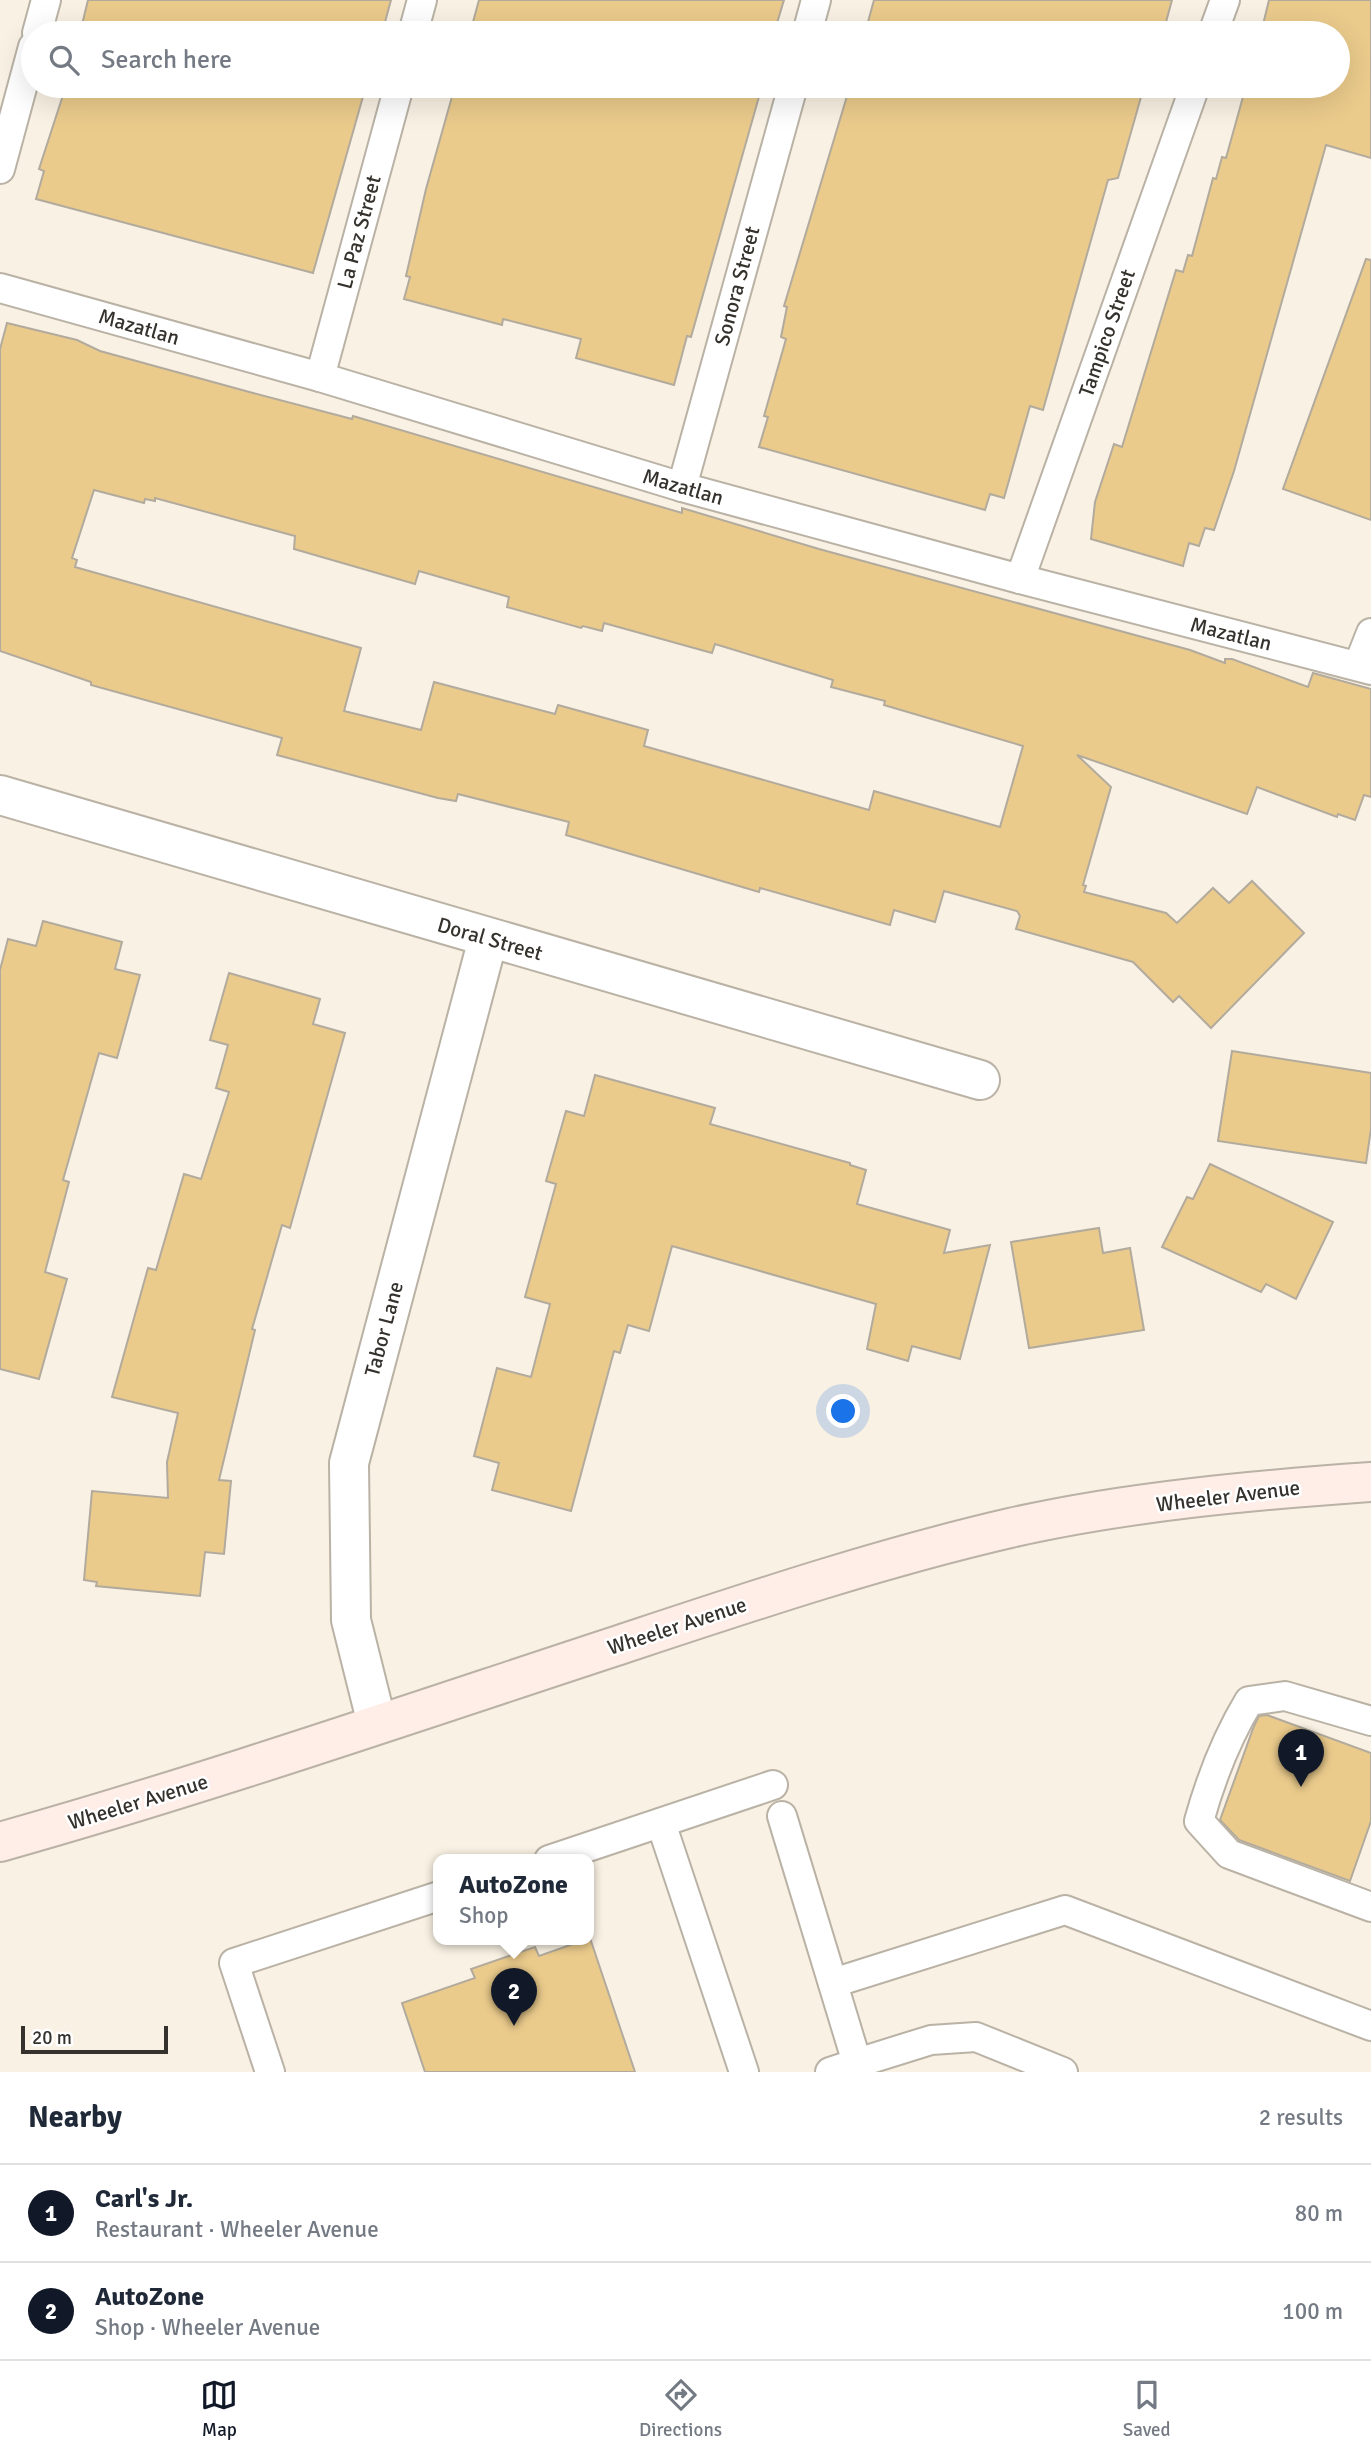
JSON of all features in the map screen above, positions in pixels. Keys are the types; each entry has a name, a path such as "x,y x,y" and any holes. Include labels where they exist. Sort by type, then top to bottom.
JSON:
{"main road":[{"name":"Wheeler Avenue","path":"0,1842 198,1784 722,1611 1012,1528 1140,1506 1293,1487 1371,1482"}],"street":[{"name":"Doral Street","path":"0,795 980,1080"},
{"name":"Tabor Lane","path":"377,1724 351,1620 349,1463 488,939"}],"lane":[{"path":"40,21 46,0"},
{"path":"416,21 422,0"},
{"path":"810,21 816,0"},
{"path":"1217,21 1225,0"},
{"path":"0,169 21,91"},
{"name":"La Paz Street","path":"320,377 395,98"},
{"name":"Sonora Street","path":"682,487 790,98"},
{"name":"Tampico Street","path":"1020,579 1191,98"},
{"name":"Mazatlan","path":"0,288 320,377 682,487 1020,579 1365,668"},
{"path":"1365,668 1371,633"},
{"path":"1371,1721 1285,1696 1249,1701 1230,1732 1199,1821 1229,1854 1371,1907"},
{"path":"567,1854 773,1785"},
{"path":"782,1815 857,2063"},
{"path":"661,1823 744,2072"},
{"path":"270,2072 234,1963 433,1898"},
{"path":"833,1983 1065,1910 1371,2026"},
{"path":"830,2072 930,2040 976,2037 1063,2072"}],"building":[{"path":"88,0 391,0 385,21 83,21"},
{"path":"479,0 784,0 778,21 473,21"},
{"path":"874,0 1172,0 1166,21 868,21"},
{"path":"1269,0 1371,0 1371,158 1326,145 1234,471 1214,530 1205,528 1199,546 1189,543 1183,566 1091,539 1095,502 1114,444 1122,447 1176,270 1183,272 1188,255 1192,256 1213,178 1216,179 1222,157 1226,158 1243,98 1350,98 1350,21 1264,21"},
{"path":"62,98 363,98 313,273 36,199 44,171 39,169"},
{"path":"452,98 759,98 691,337 687,336 674,385 576,358 581,339 503,319 502,325 404,299 410,277 406,276 426,189"},
{"path":"846,98 1141,98 1118,178 1108,180 1043,410 1030,406 1004,498 990,494 985,510 759,447 768,417 764,416 786,339 781,337 787,307 784,306"},
{"path":"1366,259 1371,260 1371,520 1283,489"},
{"path":"7,323 77,340 100,351 352,419 353,416 682,513 682,508 819,549 1190,650 1225,663 1225,659 1232,659 1308,687 1313,673 1371,689 1371,797 1364,795 1355,820 1338,814 1337,817 1257,787 1247,814 1077,755 1111,787 1083,885 1086,886 1084,892 1166,913 1177,923 1213,888 1229,903 1252,881 1304,933 1211,1028 1179,996 1173,1002 1133,962 1016,929 1020,916 1017,911 944,891 935,922 894,910 890,925 760,888 759,892 566,835 569,822 458,794 456,801 438,798 277,755 282,738 91,685 91,682 0,651 0,349","holes":["94,490 144,503 145,499 155,501 155,498 295,536 294,549 415,584 419,571 509,597 507,607 581,628 583,626 602,631 604,623 712,653 715,644 833,680 831,687 885,701 884,705 1023,746 1000,827 874,791 869,810 644,746 648,730 558,705 555,714 434,682 421,730 344,711 361,648 75,567 77,560 72,558"]},
{"path":"43,921 122,942 115,969 140,975 117,1058 99,1053 63,1180 69,1182 45,1272 67,1279 39,1379 0,1369 0,970 8,939 36,946"},
{"path":"229,973 320,999 313,1024 345,1033 290,1228 282,1225 252,1329 255,1330 219,1480 231,1481 224,1554 205,1552 200,1596 96,1586 97,1582 84,1580 92,1491 168,1498 167,1462 178,1413 112,1397 148,1268 156,1270 184,1174 201,1179 229,1092 216,1088 228,1045 210,1040"},
{"path":"1232,1051 1371,1073 1371,1129 1366,1163 1218,1141"},
{"path":"595,1075 715,1108 710,1124 850,1163 866,1170 857,1204 950,1230 944,1253 990,1245 960,1359 912,1346 908,1361 867,1349 876,1304 672,1246 649,1331 628,1325 620,1353 614,1351 571,1511 492,1490 499,1463 474,1456 497,1368 531,1377 550,1304 525,1297 556,1184 546,1181 566,1111 584,1116"},
{"path":"1210,1164 1333,1222 1296,1299 1266,1284 1261,1292 1162,1247 1187,1197 1193,1199"},
{"path":"1099,1228 1103,1253 1130,1248 1144,1330 1029,1348 1011,1242"},
{"path":"1267,1715 1371,1753 1371,1821 1350,1881 1239,1840 1220,1820 1254,1726 1259,1716"},
{"path":"570,1945 592,1945 635,2072 425,2072 402,2003 475,1978 471,1969 535,1947 539,1956"}],"place":[{"name":"Carl's Jr.","path":"1301,1787"},
{"name":"AutoZone","path":"514,2026"}]}
